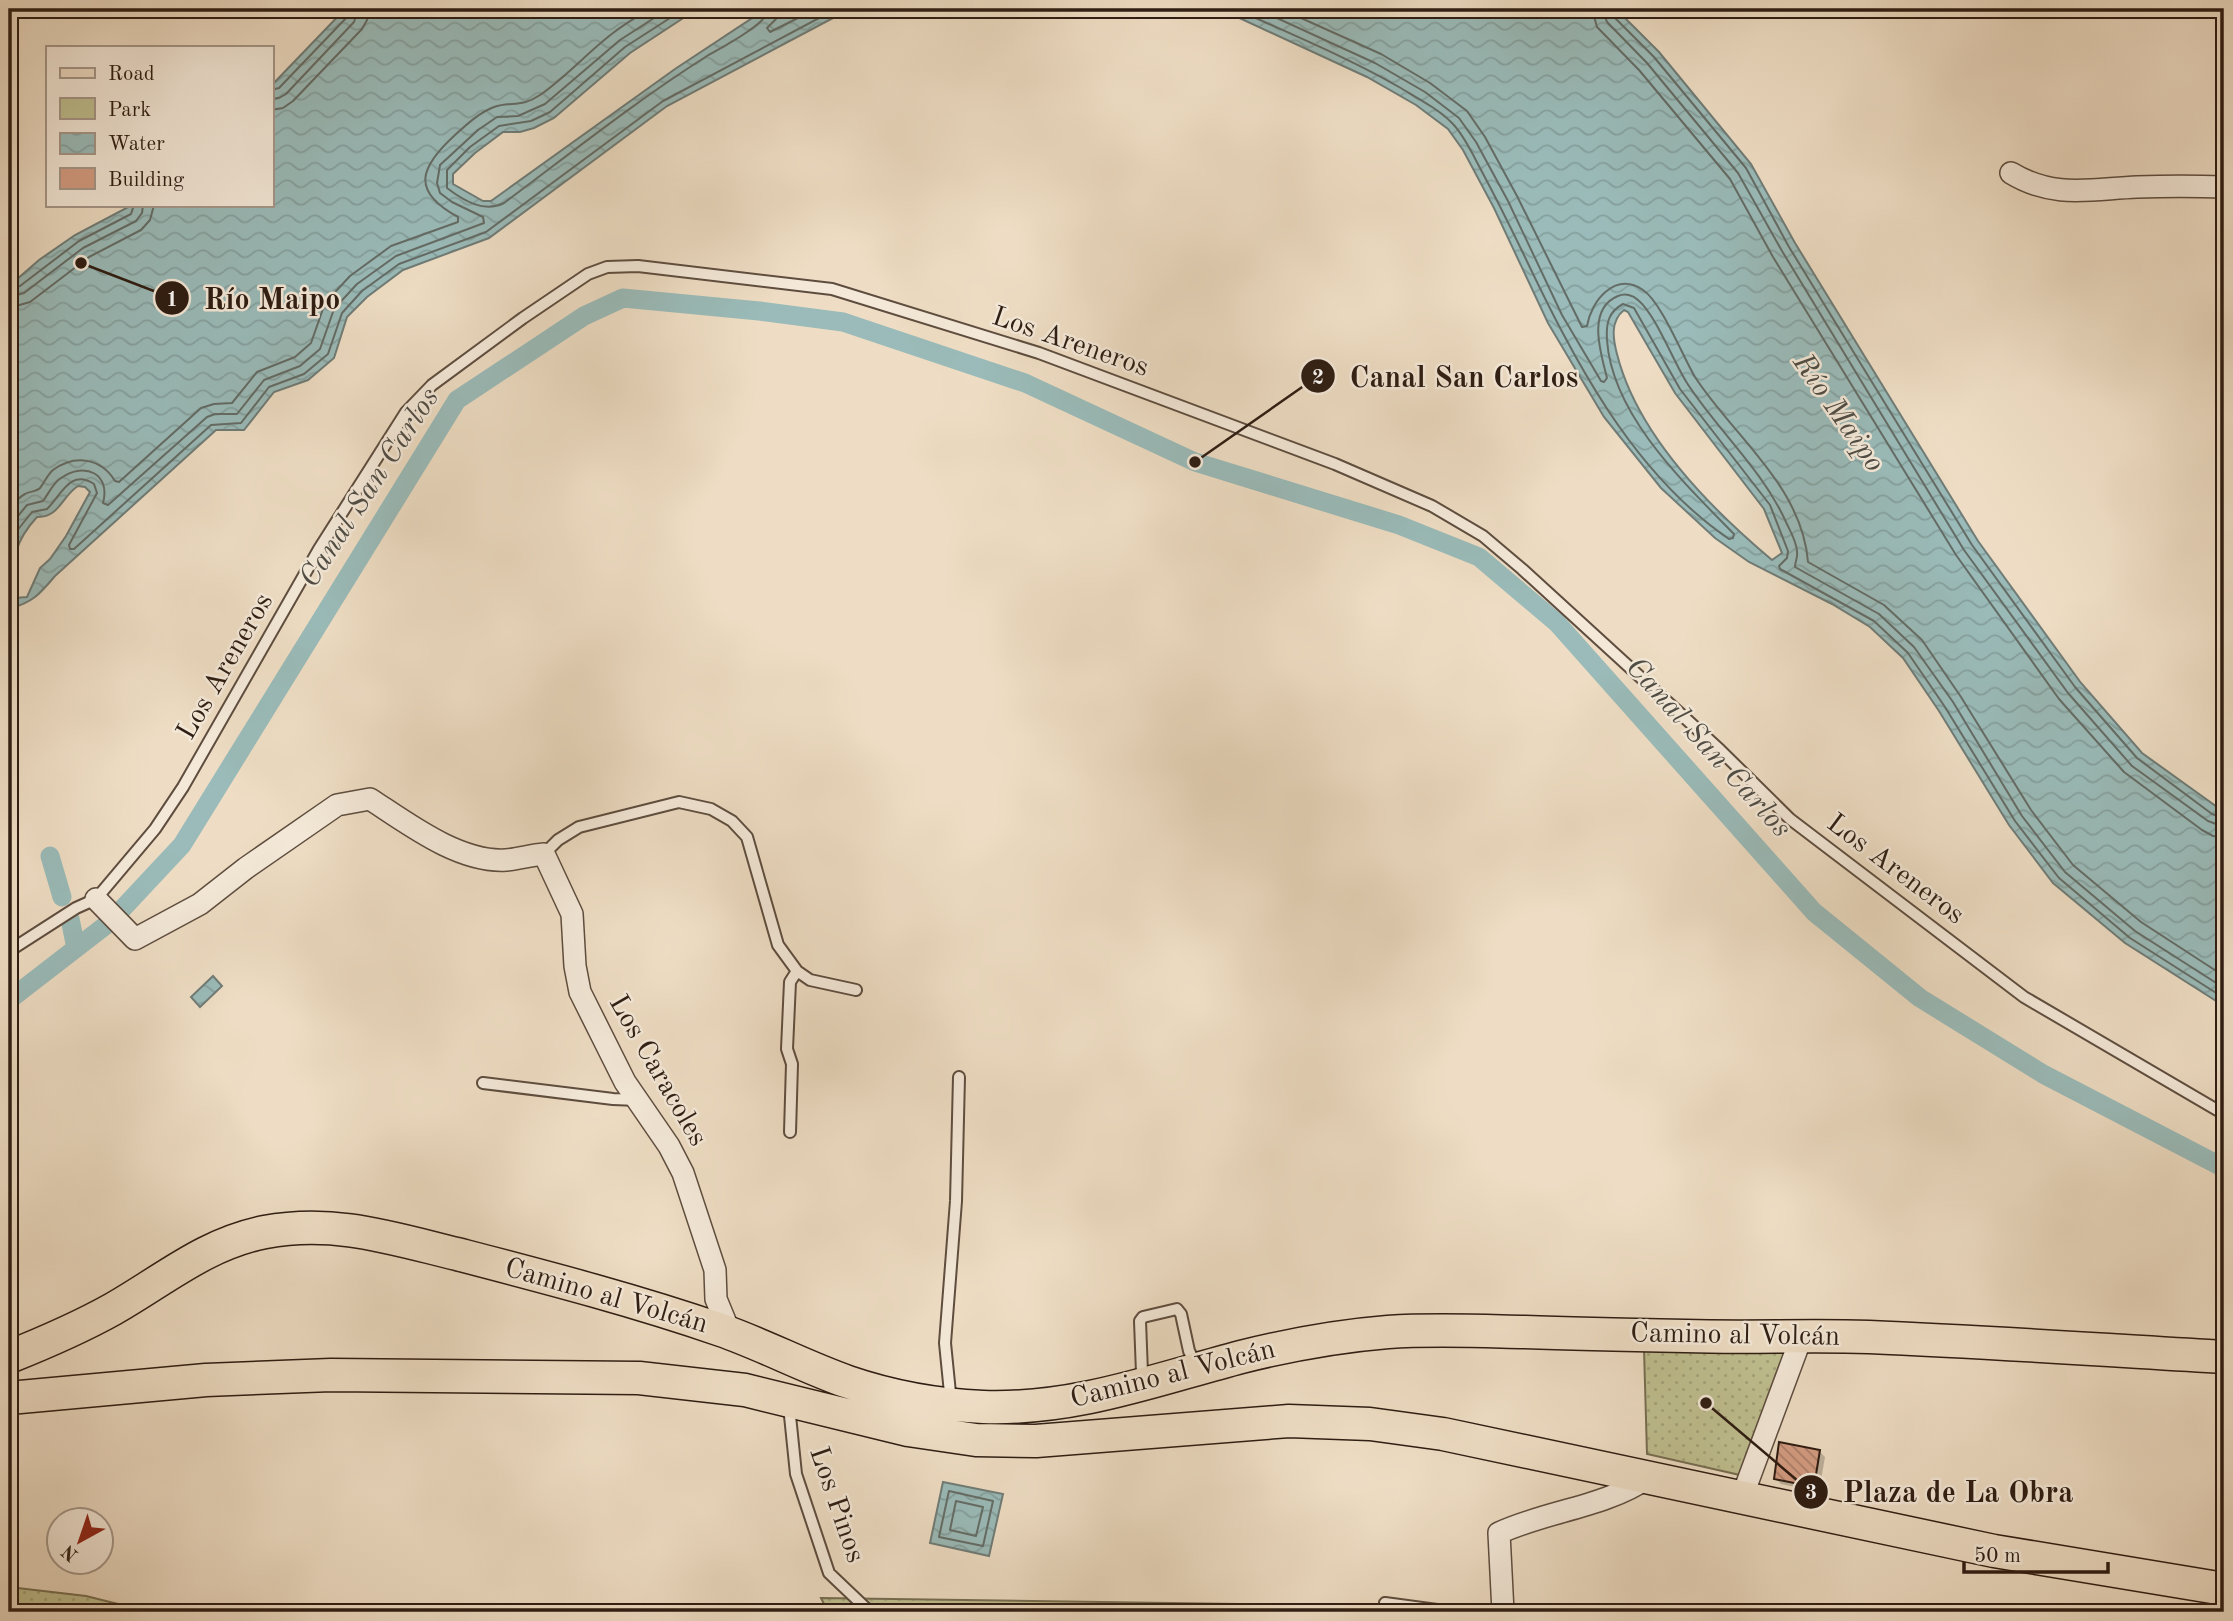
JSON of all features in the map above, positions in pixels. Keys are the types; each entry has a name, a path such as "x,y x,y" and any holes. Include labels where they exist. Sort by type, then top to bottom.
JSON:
{"main road":[{"name":"Camino al Volcán","path":"9,1357 79,1327 115,1308 205,1252 258,1234 314,1227 380,1234 536,1274 730,1333 848,1382 916,1400 951,1405 1050,1405 1119,1393 1198,1369 1292,1346 1409,1331 1890,1338 2224,1357"},
{"name":"Camino al Volcán","path":"9,1398 206,1380 331,1375 639,1378 701,1384 789,1399 908,1430 956,1438 1006,1441 1125,1436 1289,1421 1370,1424 1443,1434 1994,1550 2224,1589"}],"street":[{"path":"2011,173 2036,186 2064,191 2137,187 2224,187"},
{"path":"97,901 135,939 200,904 246,867 337,805 370,799 435,839 477,856 505,860 544,854"},
{"name":"Los Caracoles","path":"544,854 572,914 575,966 580,992 625,1082 669,1146 683,1173 715,1270 716,1299 730,1333"},
{"path":"1742,1497 1801,1338"},
{"path":"1503,1612 1499,1533 1519,1524 1598,1503 1628,1492 1649,1477"}],"lane":[{"name":"Los Areneros","path":"9,951 76,908 97,901 155,828 183,787 319,549 406,412 432,385 588,274 607,267 638,266 832,289 1039,353 1335,464 1432,506 1483,536 1522,569 1720,750 1790,819 2024,997 2224,1114"},
{"path":"544,854 558,840 579,827 679,802 712,809 732,821 747,836 778,945 797,971 810,980 856,990"},
{"path":"790,1132 792,1064 787,1049 790,982 797,971"},
{"path":"951,1405 946,1343 956,1201 959,1077"},
{"path":"483,1083 638,1100"},
{"path":"1138,1386 1142,1373 1140,1321 1143,1317 1177,1309 1181,1314 1189,1351 1198,1369"},
{"name":"Los Pinos","path":"789,1399 796,1474 829,1573 870,1612"},
{"path":"1385,1603 1452,1612"}],"green space":[{"path":"1644,1349 1785,1351 1740,1475 1647,1454"},
{"path":"9,1587 86,1596 150,1612 9,1612"},
{"path":"821,1598 1239,1604 1247,1612 828,1612"}],"water":[{"path":"345,9 697,9 630,53 554,118 520,132 503,132 453,174 453,184 483,201 491,201 675,69 766,9 854,9 667,106 489,238 403,270 367,297 347,317 334,358 308,380 274,392 244,430 216,430 55,576 40,593 24,604 9,609 9,282 16,280 75,235 130,206 273,206 273,84","holes":["78,486 85,487 90,492 66,536 40,568 27,597 14,598 11,595 14,562 19,544 29,526 37,517 50,514 60,506"]},
{"path":"1220,9 1616,9 1659,52 1751,164 1795,243 1978,541 2081,683 2142,753 2224,812 2224,1006 2125,943 2053,883 2009,825 1903,658 1870,627 1832,604 1749,562 1715,538 1661,488 1604,417 1548,323 1494,208 1463,150 1448,129 1416,105 1367,77","holes":["1624,310 1628,312 1675,393 1764,509 1782,553 1772,560 1701,493 1658,441 1641,413 1627,384 1614,342 1616,319"]},
{"path":"213,976 222,986 200,1007 191,997"},
{"path":"943,1482 1003,1494 989,1556 930,1543"}],"building":[{"path":"1779,1442 1820,1450 1814,1487 1774,1479"}],"waterway":[{"name":"Canal San Carlos","path":"9,1000 110,922 182,845 457,400 584,316 623,298 843,322 1025,383 1195,462 1399,525 1479,557 1557,623 1814,912 1920,998 2043,1074 2224,1168"},
{"path":"50,856 62,897"},
{"path":"70,919 76,948"}],"place":[{"name":"Río Maipo","path":"81,263"},
{"name":"Canal San Carlos","path":"1195,462"},
{"name":"Plaza de La Obra","path":"1706,1403"}]}
